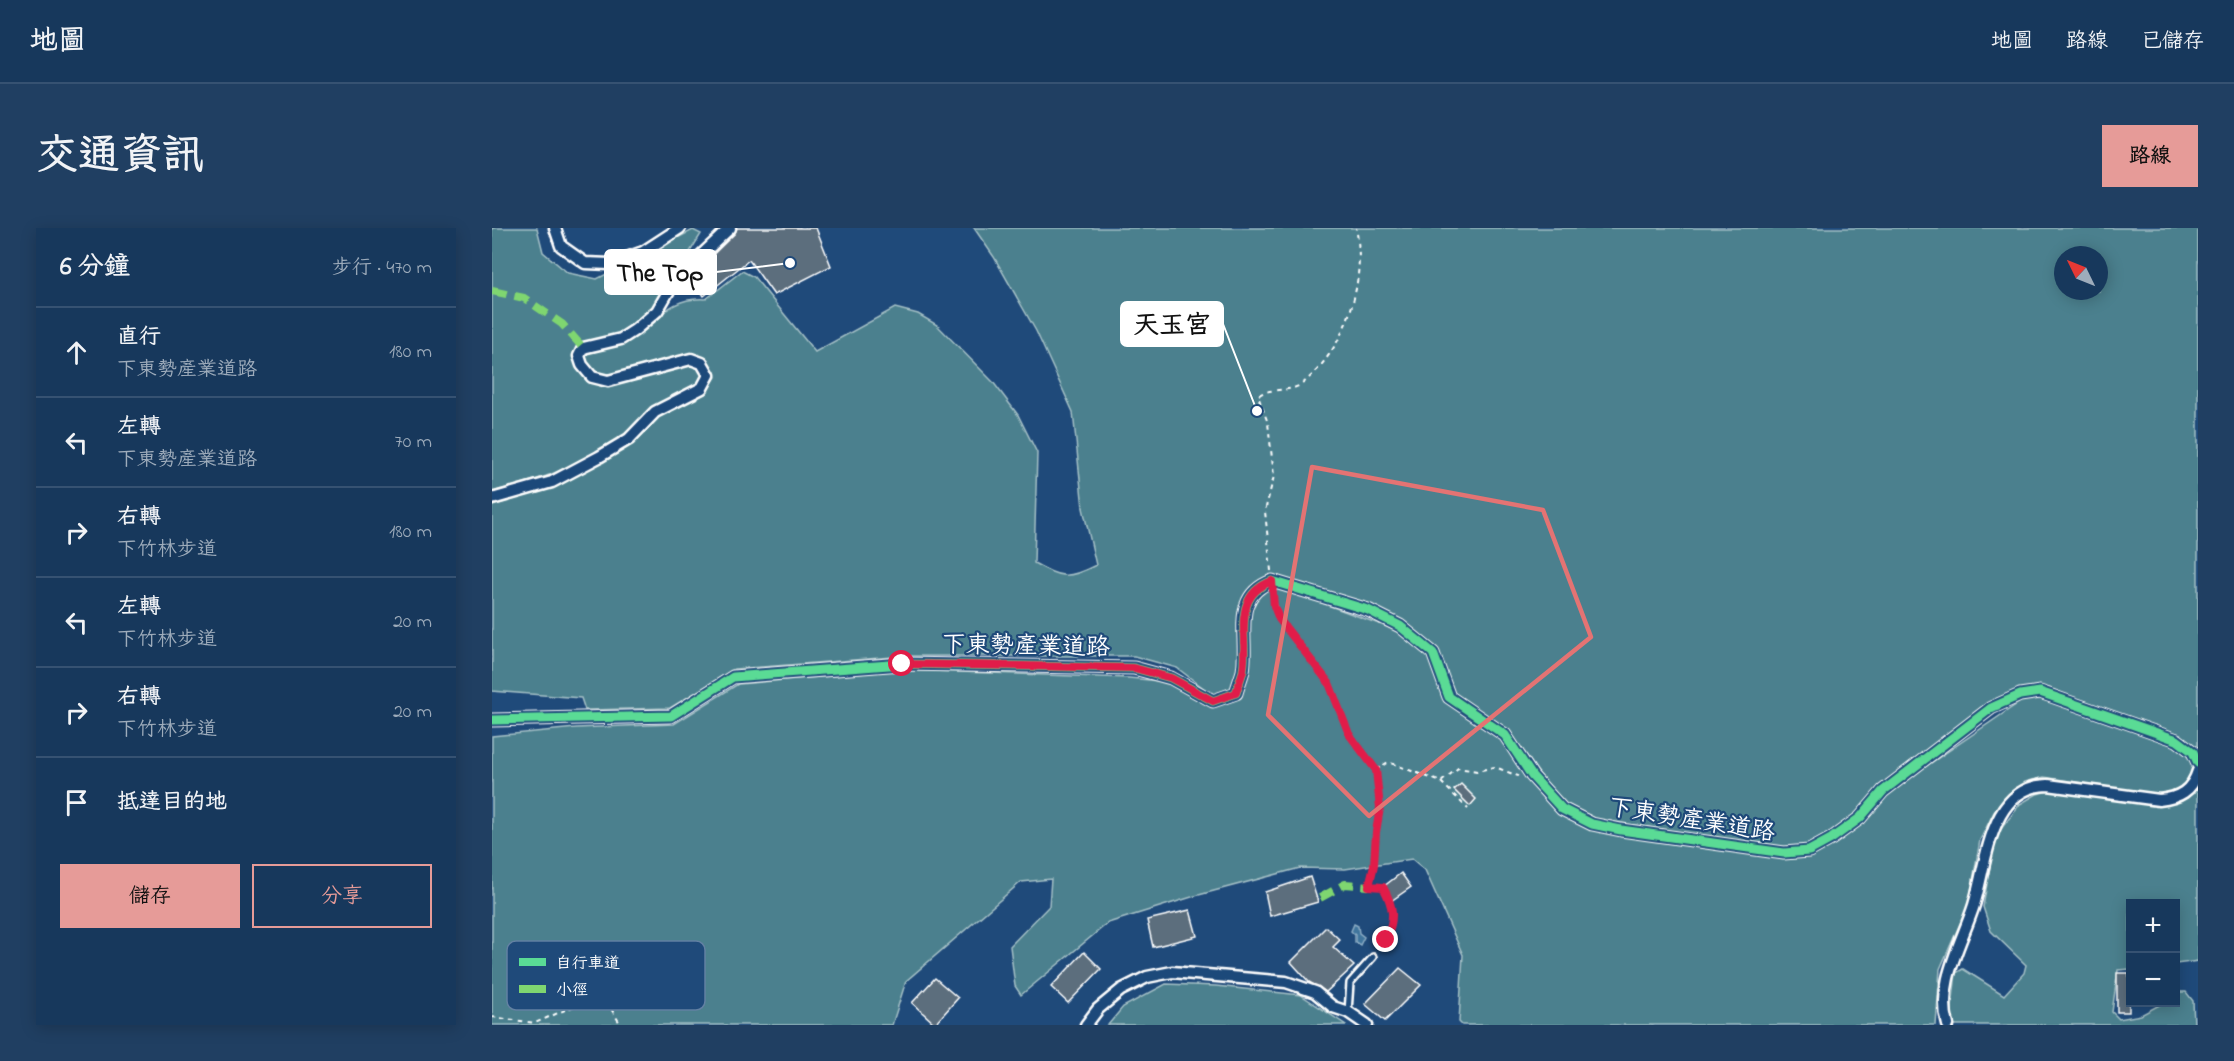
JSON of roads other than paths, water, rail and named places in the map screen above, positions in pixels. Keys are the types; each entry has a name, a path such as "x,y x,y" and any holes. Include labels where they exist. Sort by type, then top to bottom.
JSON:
{"street":[{"path":"555,228 561,246 585,263 610,264 643,252 680,228"},
{"path":"492,499 552,482 629,438 655,412 702,388 709,375 702,363 691,359 608,381 592,377 582,365 579,356 583,348 621,339 635,330 657,311 675,280 730,228"},
{"name":"下東勢產業道路","path":"492,720 671,716 733,678 902,664 1134,668 1171,678 1213,701 1236,693 1243,670 1245,606 1257,587 1272,581 1368,610 1400,626 1433,653 1449,697 1504,735 1532,776 1562,808 1592,824 1621,830 1784,853 1809,851 1860,818 1883,791 1991,708 2020,695 2040,692 2177,740 2193,752 2198,763"},
{"path":"1948,1025 1945,993 1951,967 1974,903 1990,834 2013,801 2030,787 2048,784 2159,800 2171,799 2184,793 2192,785 2198,771"},
{"path":"1086,1025 1098,1009 1121,990 1147,977 1172,972 1286,982 1315,992 1333,1007 1348,1012 1366,1025"}],"lane":[{"path":"1348,1012 1350,983 1373,957"}],"water":[{"path":"1354,924 1358,926 1359,933 1364,937 1360,945 1355,942 1355,935 1351,931"}],"place":[{"name":"The Top","path":"790,263"},
{"name":"天玉宮","path":"1257,411"}]}
